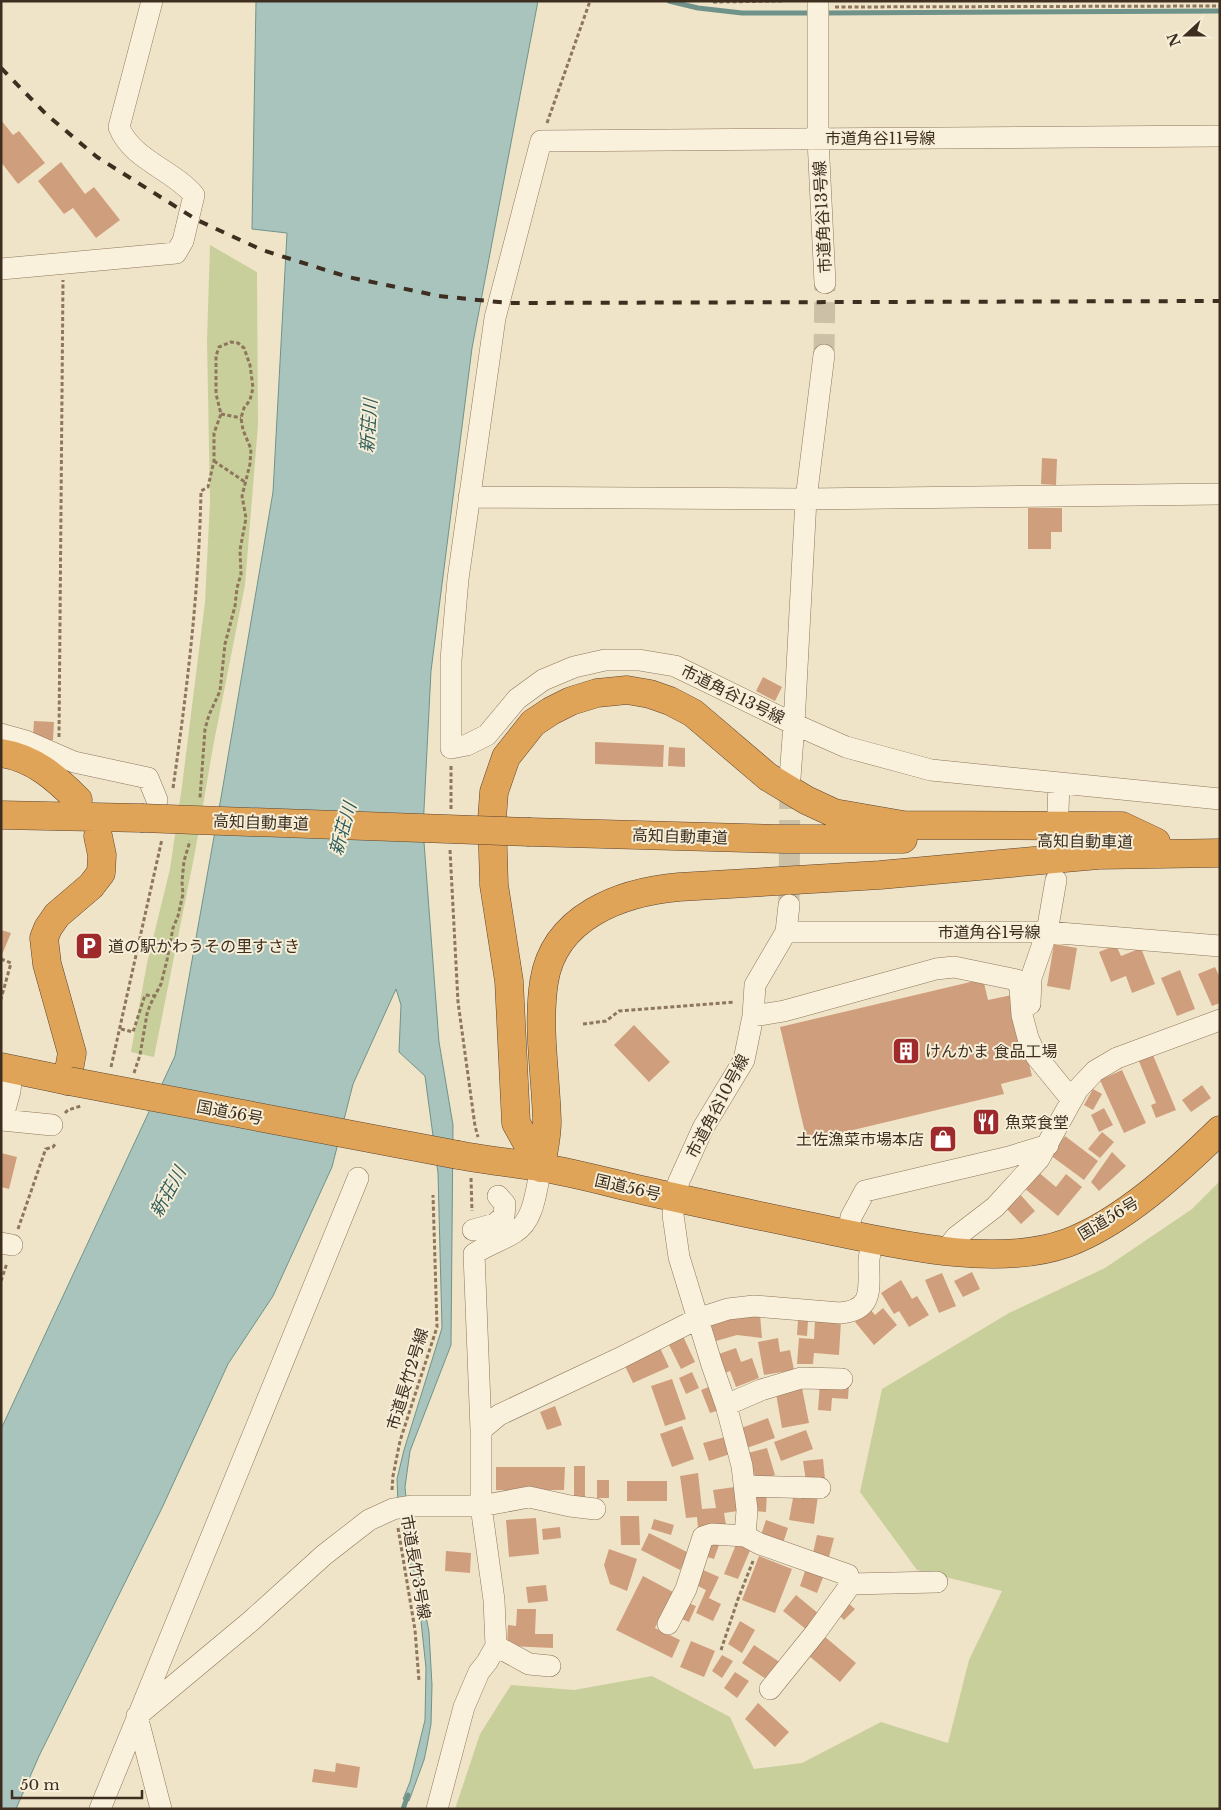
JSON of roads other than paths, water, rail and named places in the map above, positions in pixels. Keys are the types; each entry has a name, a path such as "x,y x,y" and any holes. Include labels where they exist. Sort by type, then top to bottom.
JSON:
{"highway":[{"path":"541,1168 516,1123 509,981 494,885 492,819 494,792 506,757 533,723 551,710 571,701 597,693 627,690 670,700 693,713 768,777 806,800 834,813 903,825 1122,826 1156,842"},
{"path":"1,753 21,758 37,765 57,779 78,800"},
{"name":"高知自動車道","path":"1,815 159,810 530,832 783,839 1156,842 1220,846"},
{"path":"68,1081 72,1053 47,964 44,938 48,928 58,915 91,886 101,874 102,855 98,836"},
{"path":"541,1168 547,1125 542,1031 544,979 559,942 590,913 611,902 632,894 679,886 880,875 1098,855 1220,854"},
{"name":"国道56号","path":"7,1069 458,1155 541,1168 861,1237 970,1254 1022,1252 1066,1243 1092,1232 1155,1189 1220,1130"}],"street":[{"path":"1,269 176,253 183,241 194,195 185,185 144,157 122,135 119,127 152,1"},
{"name":"市道角谷13号線","path":"818,4 818,138 825,283"},
{"name":"市道角谷11号線","path":"469,496 495,318 541,141 1220,136"},
{"name":"市道角谷13号線","path":"469,496 458,579 452,651 451,748 468,745 486,735 518,700 543,680 574,667 605,660 639,660 675,666 794,724 806,499 824,354"},
{"path":"469,496 806,499 1220,494"},
{"path":"790,778 794,724 846,748 932,770 1220,799"},
{"path":"1,734 26,741 74,762 148,778 159,810"},
{"path":"1058,811 1059,783"},
{"path":"1056,880 1048,932 1031,978 1030,1011 1034,1031 1043,1046 1063,1068 1075,1095"},
{"path":"786,932 789,905"},
{"name":"市道角谷1号線","path":"786,932 1048,932 1220,946"},
{"name":"市道角谷10号線","path":"752,1540 742,1466 726,1405 697,1319 679,1257 673,1215 674,1198 679,1181 703,1128 744,1060 753,1008 754,985 786,932"},
{"path":"753,1008 784,1011 936,969 954,967 1017,980 1020,989 1022,1015 1028,1038 1036,1056 1075,1095"},
{"path":"946,1251 956,1237 995,1206 1039,1159 1075,1095 1095,1071 1117,1058 1220,1020"},
{"path":"7,1069 10,1091 2,1120 52,1126"},
{"path":"480,1430 499,1415 697,1319 728,1309 754,1306 840,1313 851,1312 860,1308 866,1302 869,1295 869,1255 851,1217 864,1191 1009,1157 1048,1145"},
{"path":"437,1809 464,1707 478,1672 487,1662 496,1646 494,1600 481,1506 474,1254 487,1245 514,1233 525,1222 531,1210 541,1168"},
{"path":"100,1809 358,1178"},
{"path":"473,1230 495,1224 504,1216 505,1204 498,1196"},
{"path":"726,1405 761,1390 801,1378 842,1379"},
{"path":"745,1486 820,1488"},
{"path":"137,1716 252,1621 324,1555 369,1520 392,1509 411,1506 481,1506 530,1497 570,1506 595,1509"},
{"path":"668,1624 686,1589 703,1537 712,1534 752,1540 848,1575 851,1584"},
{"path":"851,1584 937,1582"},
{"path":"770,1689 816,1632 851,1584"},
{"path":"496,1646 529,1664 550,1666"},
{"path":"137,1716 161,1809"}],"water":[{"name":"新荘川","path":"256,1 538,1 472,348 431,671 423,829 439,1042 453,1125 451,1345 410,1451 405,1487 408,1520 429,1632 432,1685 431,1724 424,1760 409,1801 403,1799 410,1782 425,1720 426,1668 420,1612 398,1504 397,1479 404,1450 442,1328 438,1173 425,1076 399,1052 401,1005 396,989 353,1084 332,1167 273,1296 228,1364 162,1508 39,1756 16,1809 1,1809 1,1429 175,1056 273,492 287,233 252,229"}],"waterway":[{"path":"669,1 698,8 742,13 814,13"},
{"path":"823,13 1220,11"},
{"path":"403,1809 408,1795"}],"tunnel":[{"path":"824,355 825,283"},
{"path":"789,905 790,778"}],"railway":[{"path":"1,68 47,115 97,157 197,220 262,250 348,277 439,296 508,303 1220,301"}],"place":[{"name":"道の駅かわうその里すさき","path":"89,946"},
{"name":"けんかま 食品工場","path":"906,1051"},
{"name":"魚菜食堂","path":"986,1122"},
{"name":"土佐漁菜市場本店","path":"943,1139"}]}
